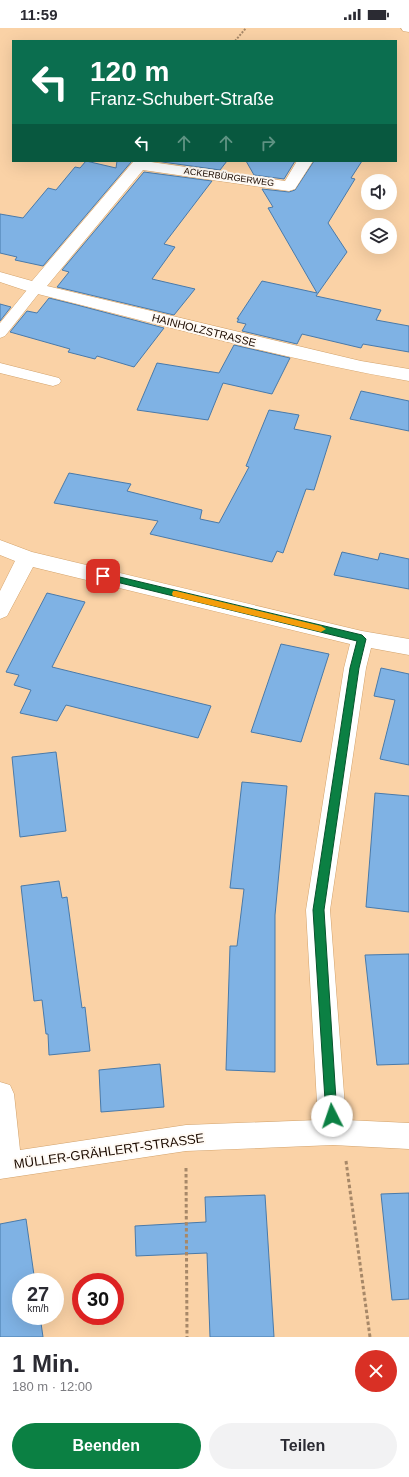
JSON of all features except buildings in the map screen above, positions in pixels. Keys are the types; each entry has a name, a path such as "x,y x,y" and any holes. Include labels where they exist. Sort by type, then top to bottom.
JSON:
{"street":[{"name":"ACKERBÜRGERWEG","path":"36,288 141,163 289,186 304,162"},
{"name":"HAINHOLZSTRASSE","path":"0,276 36,288 246,340 361,367 409,375"},
{"path":"0,547 27,558 362,639 409,647"},
{"path":"0,611 27,558"},
{"path":"337,1132 318,910 355,668 362,639"},
{"path":"0,1094 4,1165"},
{"name":"MÜLLER-GRÄHLERT-STRASSE","path":"4,1165 186,1138 337,1132 409,1136"}],"lane":[{"path":"0,333 36,288"},
{"path":"0,368 53,381"}],"path":[{"path":"236,40 246,28"},
{"path":"337,1132 370,1337"},
{"path":"186,1138 188,1337"}],"slow traffic":[{"path":"176,594 321,629"}],"route":[{"path":"103,576 362,639 355,668 318,910 332,1116"}]}
